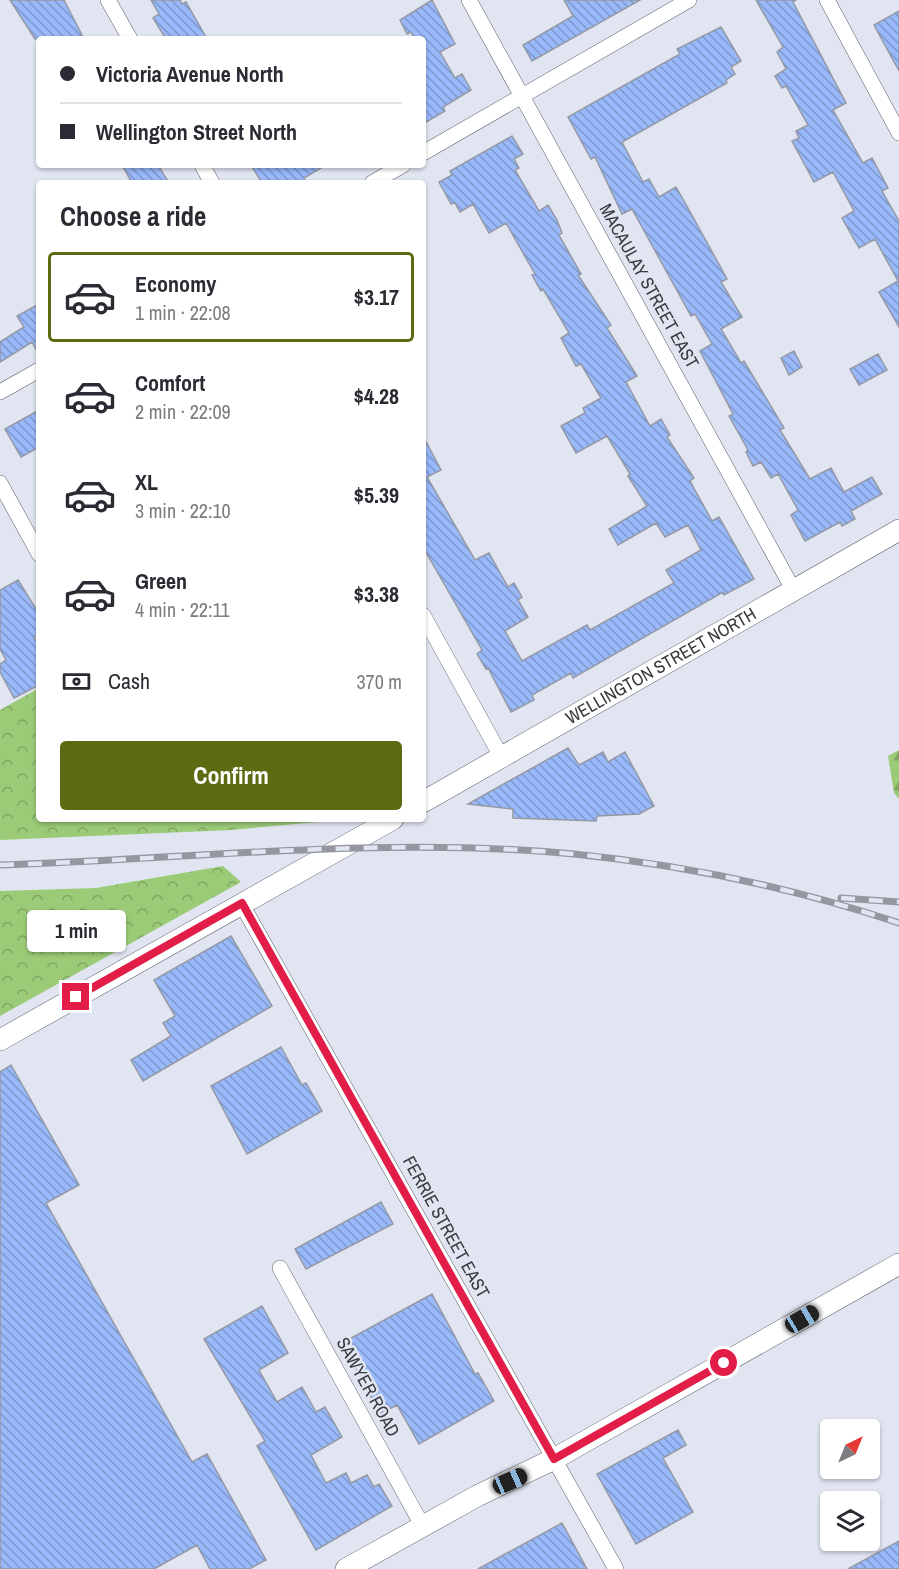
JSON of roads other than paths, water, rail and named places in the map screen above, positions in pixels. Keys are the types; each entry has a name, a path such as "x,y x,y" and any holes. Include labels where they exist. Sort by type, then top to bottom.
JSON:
{"main road":[{"name":"WELLINGTON STREET NORTH","path":"426,800 899,530"},
{"path":"0,1040 388,822"},
{"path":"346,1569 422,1525 554,1459 899,1264"}],"street":[{"path":"108,0 128,36"},
{"name":"MACAULAY STREET EAST","path":"469,0 794,591"},
{"path":"426,151 689,0"},
{"path":"827,0 899,133"},
{"path":"377,180 398,168"},
{"path":"0,392 36,372"},
{"path":"0,483 36,549"},
{"path":"426,620 502,758"},
{"name":"FERRIE STREET EAST","path":"242,903 616,1569"},
{"name":"SAWYER ROAD","path":"280,1268 422,1525"}],"railway":[{"path":"0,865 287,850 431,847 502,849 574,854 697,871 819,899 899,923"},
{"path":"841,898 899,902"}]}
